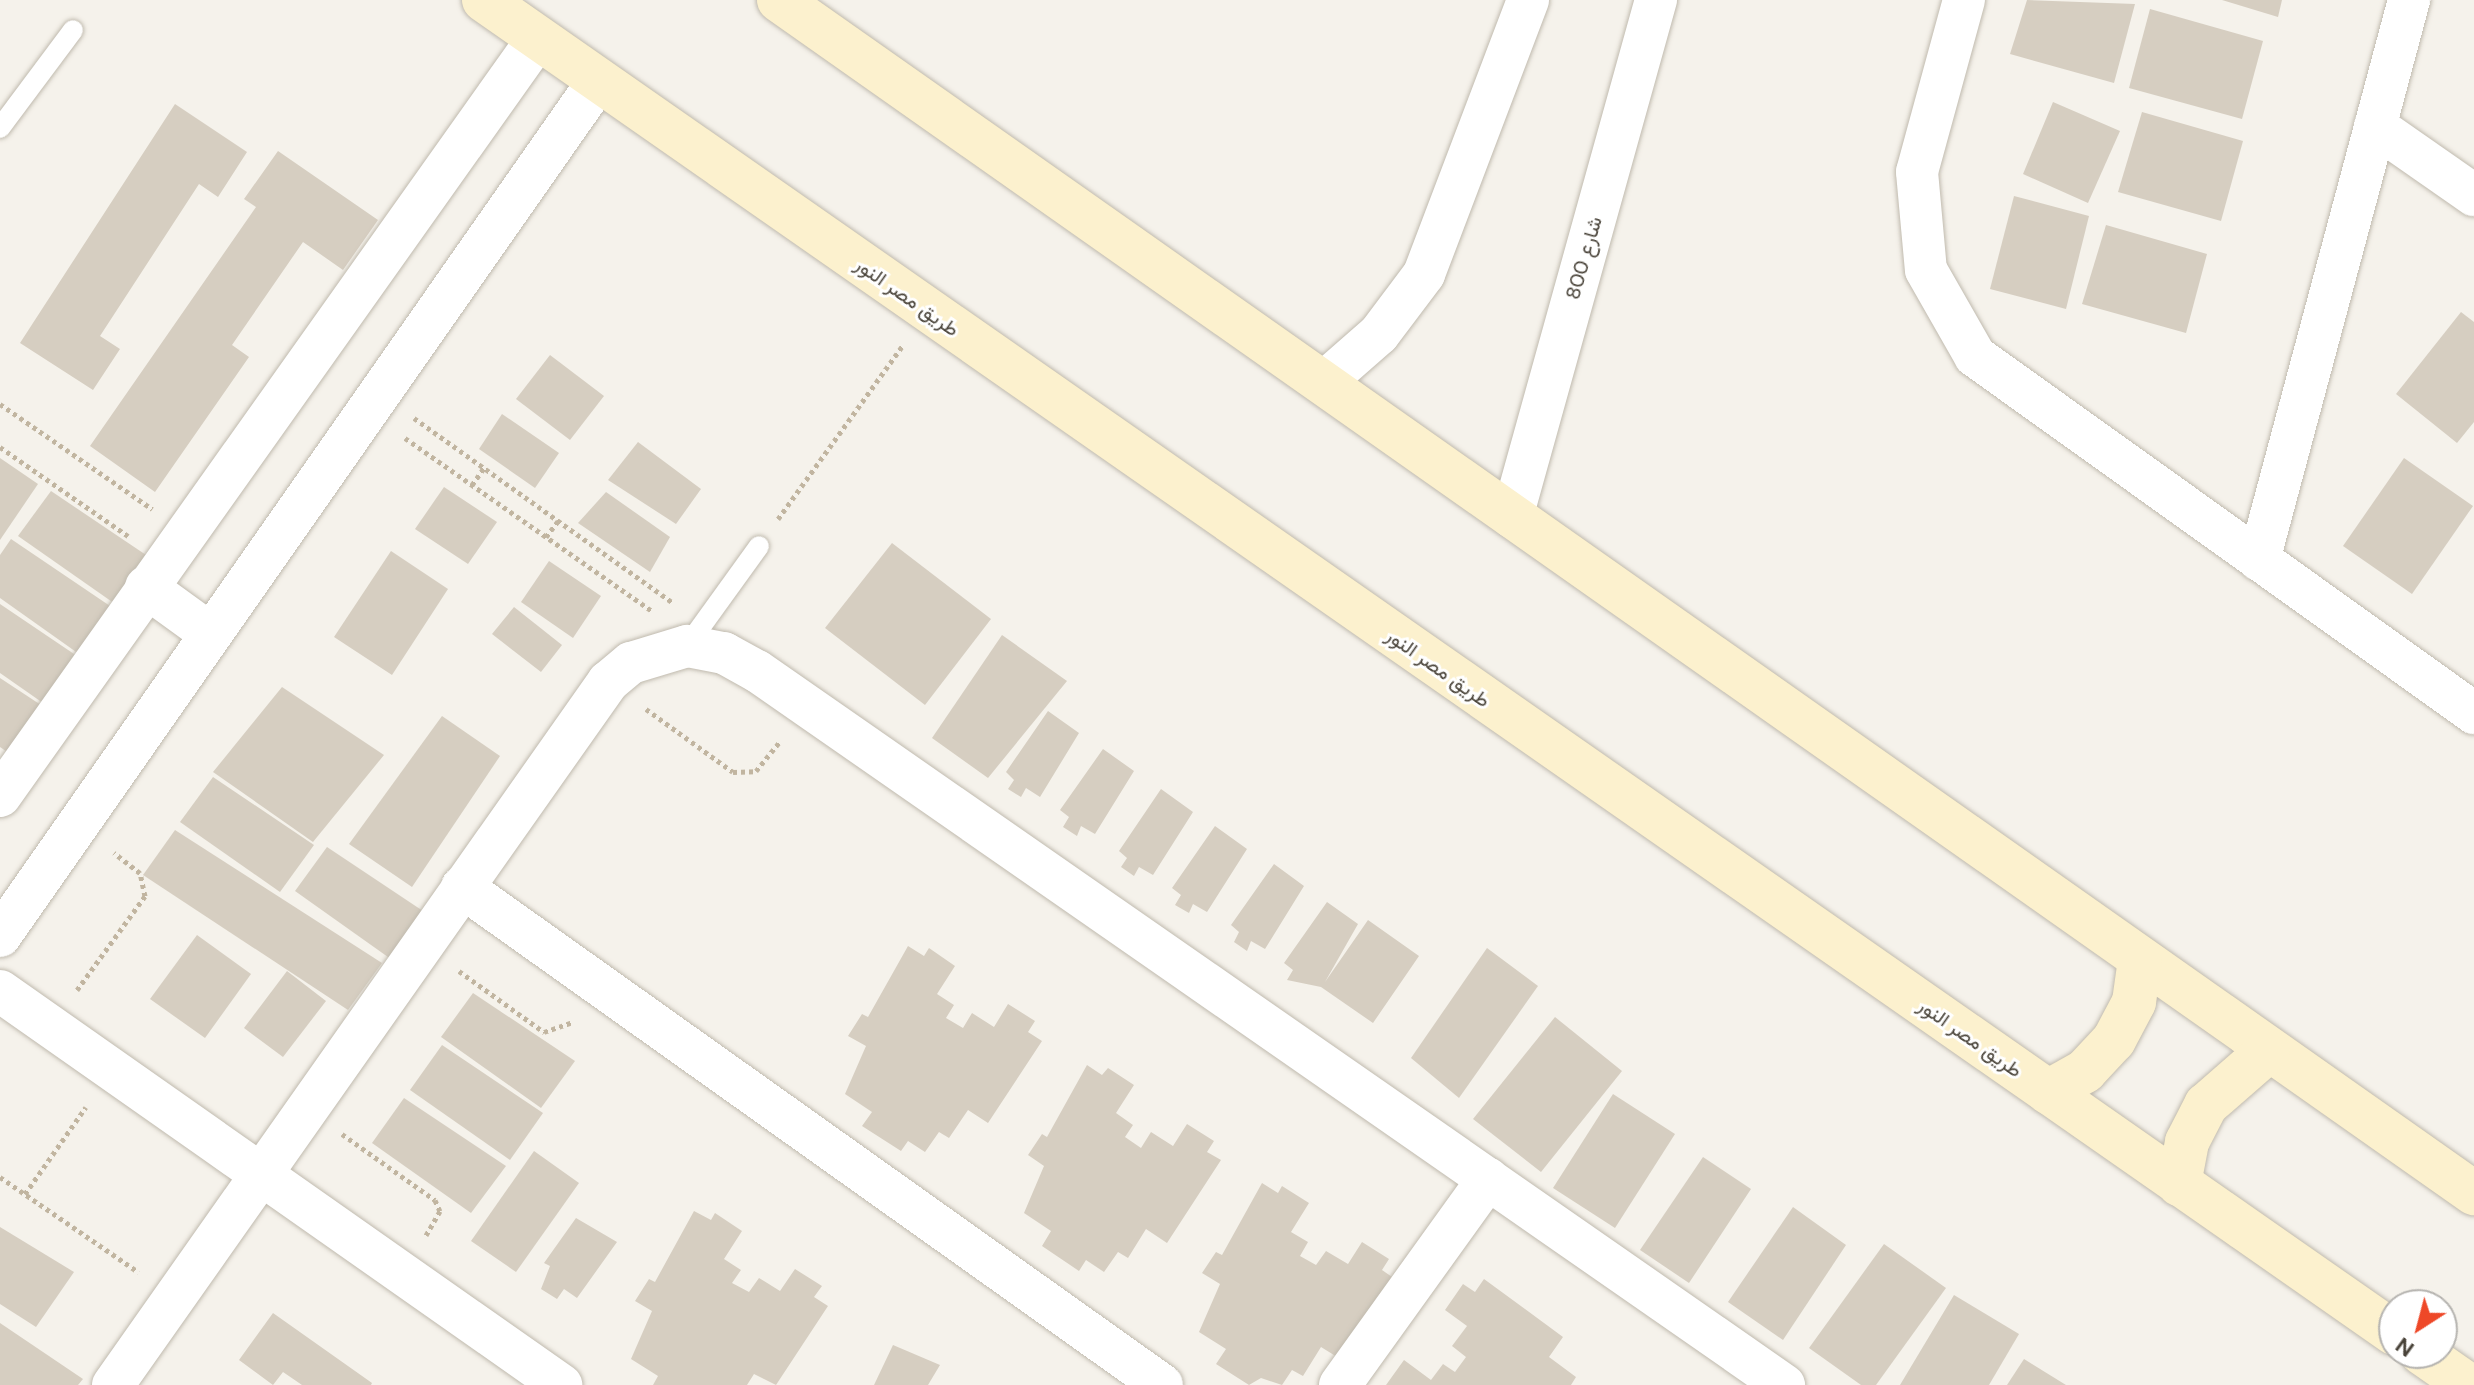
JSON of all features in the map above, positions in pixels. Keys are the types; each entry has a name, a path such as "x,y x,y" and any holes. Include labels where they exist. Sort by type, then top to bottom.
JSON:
{"street":[{"name":"طريق مصر النور","path":"484,0 2378,1322"},
{"path":"779,0 2268,1051 2474,1193"},
{"path":"1323,383 1379,334 1424,274 1528,0"},
{"name":"شارع 800","path":"1512,517 1656,0"},
{"path":"1964,0 1917,172 1926,270 1975,356 2474,713"},
{"path":"2259,560 2409,0"},
{"path":"0,796 538,38"},
{"path":"0,936 599,80"},
{"path":"2375,126 2474,195"},
{"path":"165,561 211,634"},
{"path":"113,1385 608,682 644,657 694,636 806,704 1488,1179 1771,1381"},
{"path":"462,887 1162,1385"},
{"path":"2048,1092 2085,1071 2114,1040 2134,1002 2140,960"},
{"path":"0,991 561,1385"},
{"path":"2179,1184 2187,1142 2206,1105 2268,1051"},
{"path":"1340,1385 1488,1179"},
{"path":"2445,1369 2468,1385"}],"lane":[{"path":"0,128 73,30"},
{"path":"694,636 759,546"}],"path":[{"path":"759,546 927,312"},
{"path":"374,402 484,468 558,521 694,636"},
{"path":"374,402 472,485 694,636"},
{"path":"0,404 165,561"},
{"path":"0,447 165,561"},
{"path":"472,485 484,468"},
{"path":"546,537 558,521"},
{"path":"608,682 746,775 763,764 806,704"},
{"path":"50,1026 146,889 140,873 78,826"},
{"path":"422,944 544,1032 569,1028 598,985"},
{"path":"25,1194 112,1070"},
{"path":"306,1109 435,1200 437,1220 401,1272"},
{"path":"0,1177 175,1297"}],"building":[{"path":"2027,0 2135,4 2114,83 2010,54"},
{"path":"2222,0 2282,0 2278,17"},
{"path":"2150,9 2263,41 2242,119 2129,88"},
{"path":"2053,102 2120,131 2088,203 2023,174"},
{"path":"175,104 247,152 218,197 199,184 100,336 120,349 93,390 20,343"},
{"path":"2142,112 2243,141 2221,221 2118,192"},
{"path":"278,151 378,220 343,270 303,242 232,345 249,357 155,492 90,446 256,207 244,199"},
{"path":"2014,196 2089,216 2066,309 1990,289"},
{"path":"2106,225 2207,254 2186,333 2082,304"},
{"path":"2461,312 2474,322 2474,422 2457,443 2396,394"},
{"path":"550,355 604,396 570,440 516,399"},
{"path":"502,414 559,453 535,488 479,449"},
{"path":"638,442 701,489 676,524 608,480"},
{"path":"0,458 38,484 0,540"},
{"path":"2404,458 2473,506 2412,594 2343,546"},
{"path":"444,487 497,522 468,564 415,529"},
{"path":"51,491 152,559 118,606 18,536"},
{"path":"606,492 670,537 650,572 578,523"},
{"path":"11,539 113,608 79,654 0,598 0,555"},
{"path":"892,543 991,619 925,705 825,628"},
{"path":"391,551 448,589 392,675 334,637"},
{"path":"549,561 601,596 573,638 521,602"},
{"path":"0,604 77,656 43,703 0,673"},
{"path":"514,607 562,645 541,672 492,634"},
{"path":"1002,635 1067,681 988,778 932,738"},
{"path":"0,678 44,707 10,754 0,747"},
{"path":"282,687 384,755 313,842 213,772"},
{"path":"1048,711 1079,733 1040,797 1026,788 1021,797 1008,789 1014,780 1006,772"},
{"path":"442,716 500,756 412,887 349,844"},
{"path":"1103,749 1134,771 1095,834 1081,826 1077,836 1063,827 1069,817 1060,810"},
{"path":"213,777 314,845 280,892 180,822"},
{"path":"1161,789 1193,812 1153,875 1139,867 1134,876 1121,867 1127,858 1119,851"},
{"path":"1215,826 1247,849 1207,912 1193,904 1189,913 1175,905 1181,895 1172,888"},
{"path":"175,830 382,963 348,1010 143,875"},
{"path":"327,847 429,915 395,962 295,891"},
{"path":"1274,864 1304,886 1265,949 1251,941 1247,951 1234,942 1239,932 1231,925"},
{"path":"1327,902 1358,924 1325,982 1368,920 1419,956 1373,1023 1321,987 1287,980 1293,970 1284,963"},
{"path":"197,935 251,974 205,1038 150,999"},
{"path":"908,946 924,956 929,948 955,966 937,994 954,1005 946,1018 963,1028 972,1013 994,1027 1008,1004 1035,1021 1028,1032 1042,1041 988,1123 968,1110 949,1138 939,1132 925,1152 908,1141 901,1151 862,1126 872,1112 845,1094 866,1046 848,1036 862,1014 868,1017"},
{"path":"1487,948 1538,986 1459,1098 1411,1058"},
{"path":"287,971 326,1001 283,1057 244,1028"},
{"path":"473,993 575,1061 541,1108 441,1037"},
{"path":"1555,1017 1622,1071 1541,1172 1473,1119"},
{"path":"442,1045 543,1113 510,1160 410,1090"},
{"path":"1087,1065 1102,1075 1108,1068 1134,1085 1116,1113 1133,1125 1125,1137 1141,1148 1151,1132 1173,1146 1187,1124 1214,1141 1207,1152 1221,1160 1167,1243 1146,1229 1128,1258 1118,1252 1104,1272 1086,1260 1079,1271 1042,1246 1051,1231 1024,1213 1044,1166 1028,1155 1042,1134 1047,1137"},
{"path":"1613,1094 1675,1134 1615,1228 1553,1188"},
{"path":"404,1098 506,1166 471,1213 372,1143"},
{"path":"534,1151 579,1183 516,1272 471,1241"},
{"path":"1703,1157 1751,1189 1689,1283 1640,1250"},
{"path":"1262,1183 1278,1193 1282,1186 1309,1203 1291,1232 1308,1242 1300,1256 1316,1265 1326,1251 1348,1264 1362,1242 1389,1259 1382,1270 1395,1279 1342,1360 1321,1347 1303,1376 1292,1370 1282,1385 1261,1378 1249,1385 1216,1364 1226,1349 1199,1332 1220,1284 1202,1273 1216,1252 1222,1255"},
{"path":"1793,1207 1846,1245 1783,1340 1728,1302"},
{"path":"694,1211 711,1220 715,1213 742,1231 724,1259 741,1270 732,1283 749,1292 759,1278 780,1291 795,1269 822,1286 814,1297 828,1306 776,1385 754,1374 747,1385 653,1385 658,1376 631,1359 652,1311 635,1301 649,1279 655,1282"},
{"path":"576,1218 617,1242 577,1298 564,1289 557,1299 541,1289 550,1266 544,1263"},
{"path":"0,1227 74,1272 36,1327 0,1304"},
{"path":"1884,1244 1946,1288 1876,1385 1861,1385 1809,1348"},
{"path":"1484,1279 1563,1337 1549,1357 1576,1377 1571,1385 1386,1385 1404,1360 1431,1380 1443,1364 1455,1372 1466,1357 1452,1346 1467,1326 1445,1310 1463,1284 1475,1292"},
{"path":"1954,1295 2019,1334 1989,1385 1900,1385"},
{"path":"273,1313 371,1385 302,1385 283,1372 273,1385 239,1360"},
{"path":"0,1323 83,1379 78,1385 0,1385"},
{"path":"893,1345 940,1365 928,1385 874,1385"},
{"path":"2024,1359 2066,1385 2007,1385"}]}
